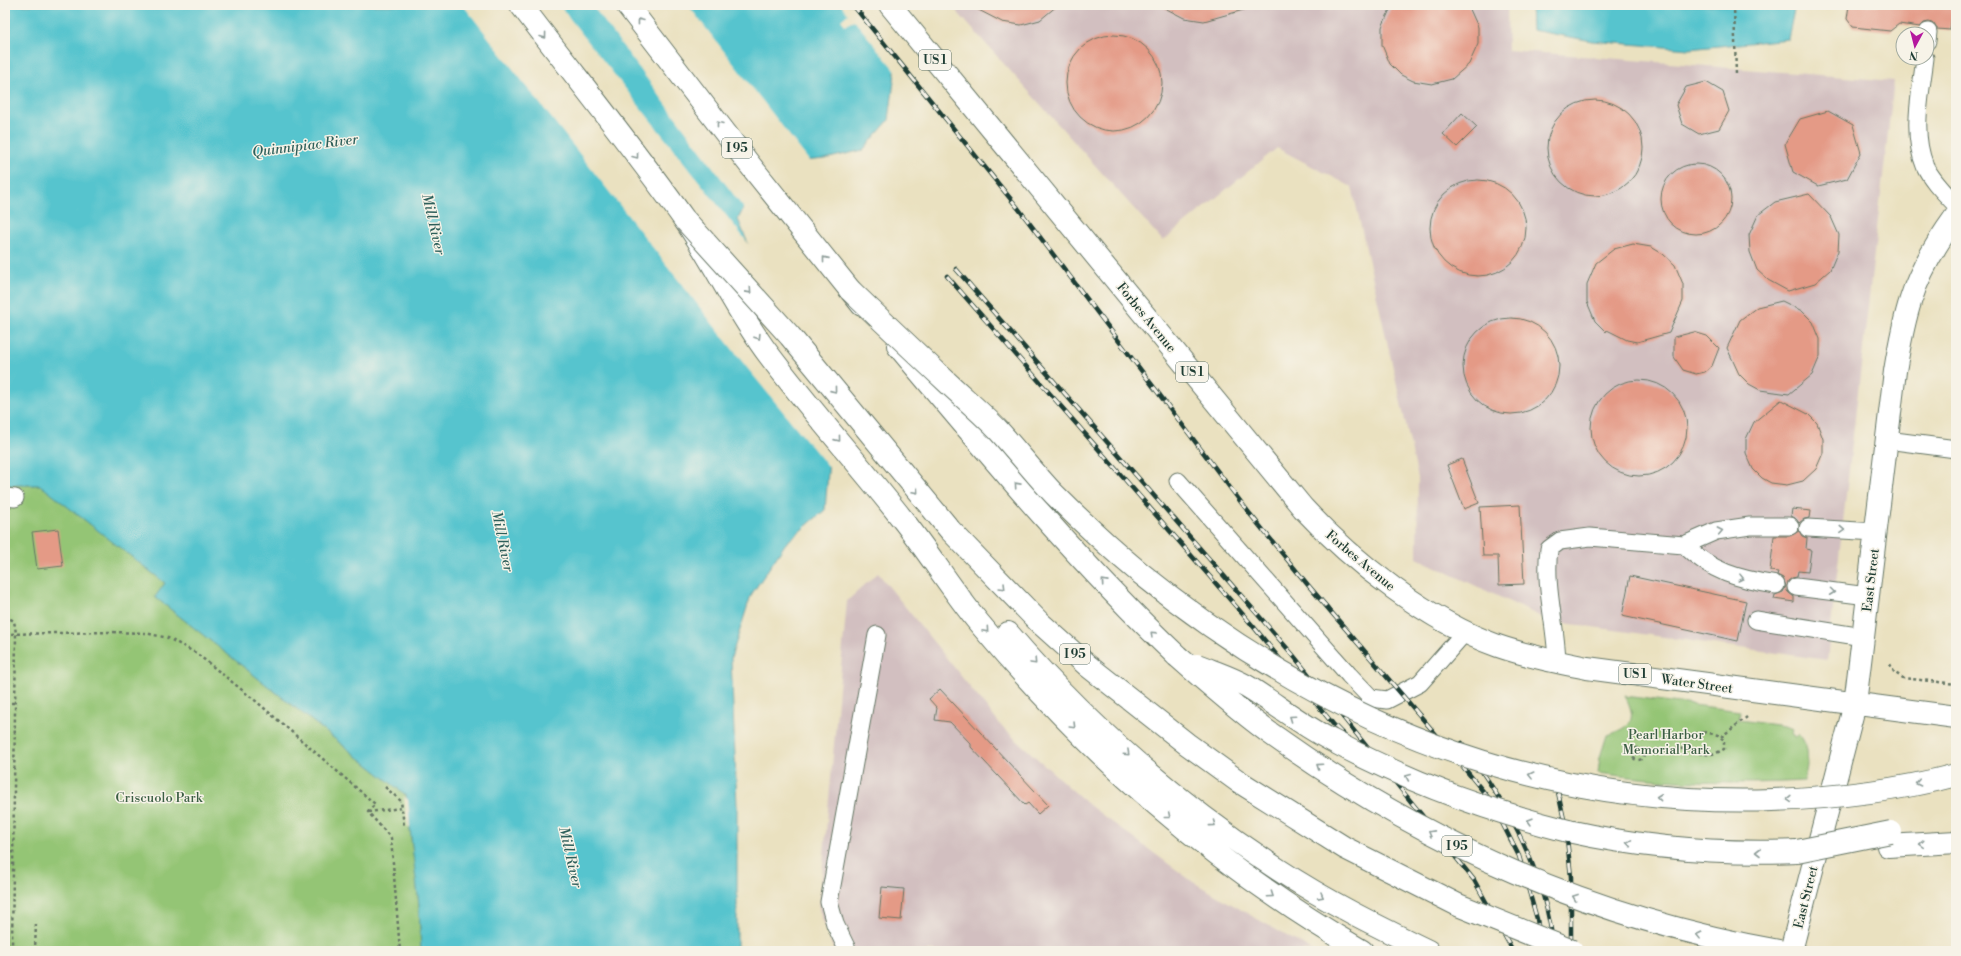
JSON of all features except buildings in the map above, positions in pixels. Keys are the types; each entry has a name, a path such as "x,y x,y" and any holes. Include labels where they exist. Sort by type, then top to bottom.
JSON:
{"main road":[{"name":"I 95","path":"520,5 686,221 790,336 950,530 1039,622 1088,666 1187,744 1238,781 1345,848 1458,905 1572,951"},
{"name":"I 95","path":"627,5 850,290 993,459 1130,611 1177,656 1273,736 1333,775 1435,835 1551,888 1611,910 1671,928 1732,943 1778,951"},
{"name":"Forbes Avenue","path":"890,5 1303,508 1346,551 1397,590 1425,608"},
{"name":"East Street","path":"1791,951 1855,704 1901,334 1911,298 1943,234 1956,216"},
{"path":"686,221 768,353 904,521 977,620 1025,676 1113,766 1161,810 1255,883 1314,923 1362,951"},
{"path":"850,290 998,430 1069,508 1141,573 1212,626 1279,670 1357,712 1399,732 1444,750 1534,776 1595,789 1670,798 1751,800 1835,796 1914,784 1956,775"},
{"path":"904,521 1050,679 1149,774 1208,820 1279,870 1349,911 1428,951"},
{"name":"Water Street","path":"1425,608 1465,632 1498,646 1557,662 1587,668 1956,717"},
{"path":"1177,656 1248,687 1298,721 1363,757 1429,786 1499,812 1568,831 1634,844 1731,852 1797,851 1890,839 1956,827"},
{"path":"1890,839 1956,842"}],"lane":[{"path":"1924,66 1918,113 1921,150 1926,166 1934,180 1956,205"},
{"path":"1887,440 1956,449"},
{"path":"1178,481 1349,676 1371,698 1387,700 1420,683 1465,632"},
{"path":"1557,662 1556,635 1547,562 1549,549 1560,541 1590,537 1684,545 1716,531 1750,526 1790,526"},
{"path":"1808,528 1876,532"},
{"path":"1684,545 1709,566 1730,575 1776,585"},
{"path":"1796,587 1868,596"},
{"path":"1756,620 1863,637"},
{"path":"848,951 835,924 829,902 877,636"}],"path":[{"path":"1734,5 1736,75"},
{"path":"5,616 14,621 16,633 12,947 35,950 36,922"},
{"path":"5,634 145,633 168,638 183,645 196,653 256,702 362,792 375,804 368,812"},
{"path":"1890,664 1894,672 1903,678 1956,684"},
{"path":"5,703 15,703"},
{"path":"1721,737 1747,717"},
{"path":"1645,754 1643,750 1639,748 1635,749 1632,753 1636,759 1642,758 1645,754 1688,748 1704,754 1719,752 1724,749 1725,744 1721,737 1711,732 1689,735 1685,740 1688,748"},
{"path":"385,788 401,801 404,826"},
{"path":"368,812 402,808"},
{"path":"368,812 391,838 400,951"}],"shaded area":[{"path":"951,5 1507,5 1508,50 1894,81 1827,660 1550,621 1417,558 1418,478 1352,187 1277,148 1163,241"},
{"path":"878,573 1002,727 1089,805 1193,882 1313,951 834,951 819,909 847,601"}],"green space":[{"name":"Criscuolo Park","path":"5,485 40,485 165,583 155,597 406,795 419,905 421,951 5,951"},
{"name":"Pearl Harbor Memorial Park","path":"1625,696 1740,711 1739,720 1784,726 1793,729 1791,734 1796,737 1799,734 1807,751 1807,768 1804,781 1727,783 1675,781 1598,773 1600,757 1607,735 1622,729 1630,722 1631,711"}],"water":[{"path":"5,5 887,5 895,73 889,120 863,150 825,159 792,162 755,187 738,219 830,447 825,510 786,543 751,595 731,658 737,806 737,951 421,951 419,905 406,795 155,597 165,583 40,485 5,485"},
{"path":"1531,5 1795,5 1788,39 1689,49 1592,41 1532,30"}],"pier":[{"path":"463,5 559,5 752,248 832,447 831,470 748,369"},
{"path":"592,5 688,5 810,162 793,164 757,189 745,210"},
{"path":"841,5 889,5 897,73 854,20 845,25 841,20 848,14"},
{"path":"404,796 408,800 410,828 408,828"}],"railway":[{"path":"853,5 1018,208 1250,514 1308,585 1491,801 1519,856 1537,919 1542,951"},
{"path":"956,269 1293,655 1474,880 1513,951"},
{"path":"947,276 1253,626 1333,724 1384,776"},
{"path":"1462,743 1495,791 1534,867 1550,922 1554,951"},
{"path":"1558,792 1566,829 1571,877 1571,951"}],"water label":[{"name":"Quinnipiac River","path":"305,145"},
{"name":"Mill River","path":"434,224"},
{"name":"Mill River","path":"503,541"},
{"name":"Mill River","path":"571,857"}]}
